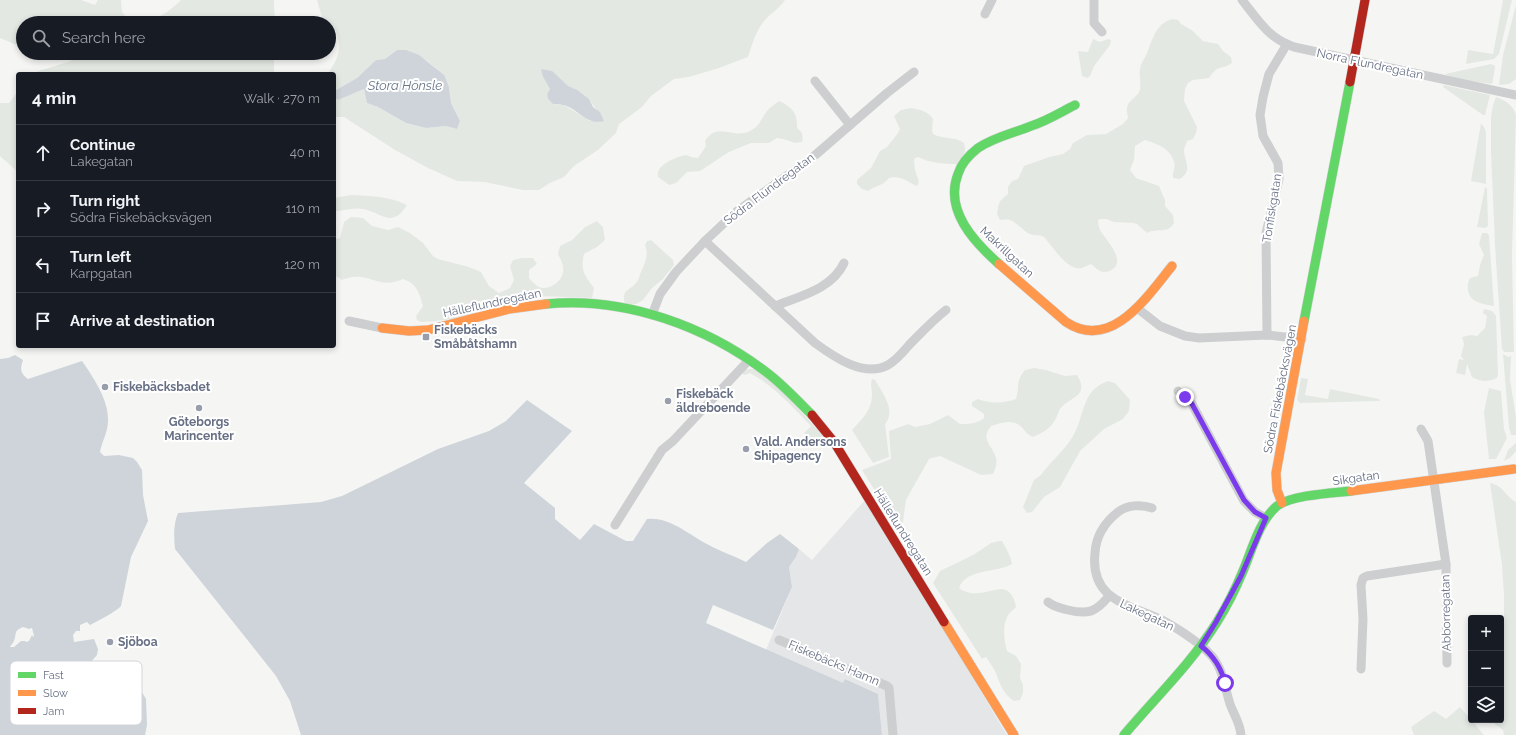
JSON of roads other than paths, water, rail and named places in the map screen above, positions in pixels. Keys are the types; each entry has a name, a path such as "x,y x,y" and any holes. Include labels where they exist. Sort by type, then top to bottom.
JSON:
{"street":[{"path":"985,14 992,0"},
{"path":"1094,0 1094,23 1102,32"},
{"name":"Norra Flundregatan","path":"1242,0 1264,29 1287,44 1302,49 1516,95"},
{"name":"Södra Fiskebäcksvägen","path":"1282,503 1277,490 1276,473 1344,108 1355,60 1365,0"},
{"name":"Tonfiskgatan","path":"1267,335 1266,233 1279,179 1278,163 1263,136 1260,115 1269,74 1287,44"},
{"name":"Södra Flundregatan","path":"652,315 660,294 672,276 705,241 736,212 801,165 914,72"},
{"path":"815,81 850,125"},
{"name":"Makrillgatan","path":"1075,105 1040,123 986,142 974,151 962,165 957,175 954,190 956,208 966,228 978,243 996,261 1073,326 1086,331 1101,330 1115,324 1138,308 1172,266"},
{"path":"705,241 821,348 849,364 858,367 881,368 894,360 935,318 946,310"},
{"path":"775,306 827,284 836,276 844,263"},
{"name":"Hälleflundregatan","path":"349,321 382,328 423,330 519,307 558,302 597,303 652,315 692,329 718,341 749,360 775,379 798,399 819,422 834,442 1014,735"},
{"path":"1138,308 1160,326 1185,336 1199,338 1267,335 1302,339"},
{"path":"615,525 662,450 673,441 749,360"},
{"path":"1178,391 1192,404 1244,500 1255,512 1266,518"},
{"path":"1421,429 1428,440 1433,479"},
{"name":"Sikgatan","path":"1282,503 1297,498 1515,468"},
{"name":"Abborregatan","path":"1433,479 1446,564 1447,663"},
{"path":"1124,735 1201,646 1219,617 1241,576 1266,518 1275,507 1282,503"},
{"name":"Lakegatan","path":"1152,508 1141,505 1120,511 1112,517 1099,534 1096,541 1094,560 1100,582 1108,596 1119,603 1160,619 1172,626 1201,646 1214,658 1220,667 1231,706 1238,721 1241,735"},
{"name":"Abborregatan","path":"1362,669 1363,619 1360,585 1363,578 1367,576 1446,564"},
{"name":"Lakegatan","path":"1048,602 1054,606 1080,613 1086,613 1098,608 1108,596"},
{"name":"Fiskebäcks Hamn","path":"779,640 887,686 889,688 893,735"}],"water":[{"name":"Stora Hönsle","path":"397,50 406,50 419,55 444,75 449,87 451,103 460,121 457,129 446,126 426,128 406,123 378,107 367,103 364,89 338,100 336,98 336,90 357,78 376,60 385,59"},
{"path":"541,69 552,71 568,86 577,90 589,99 593,107 600,112 604,121 592,121 573,109 561,104 553,104 548,99 547,94 550,89 543,77"},
{"path":"15,355 23,360 21,371 28,379 82,361 100,389 108,413 107,429 100,452 104,456 119,455 133,458 137,462 142,470 143,495 148,521 131,557 121,606 112,613 90,625 87,622 80,625 80,631 76,631 73,635 74,642 94,639 98,649 97,655 92,661 10,661 10,725 142,725 142,692 146,699 147,725 145,735 0,735 0,359","holes":["23,627 29,629 32,628 34,636 33,637 32,635 29,641 21,641 14,647 10,647 18,630"]},
{"path":"527,400 572,431 524,483 555,508 555,519 580,540 594,524 626,541 633,541 647,519 655,519 662,520 676,526 708,545 746,562 767,543 780,534 799,549 796,557 789,567 792,587 773,630 713,605 706,623 843,683 845,679 878,694 882,735 301,735 290,701 276,676 175,549 174,536 178,513 321,502 342,496 438,449 489,431 506,421"}],"place":[{"name":"Fiskebäcks Småbåtshamn","path":"426,337"},
{"name":"Fiskebäcksbadet","path":"105,387"},
{"name":"Fiskebäck äldreboende","path":"668,401"},
{"name":"Göteborgs Marincenter","path":"199,408"},
{"name":"Vald. Andersons Shipagency","path":"746,449"},
{"name":"Sjöboa","path":"110,642"}]}
